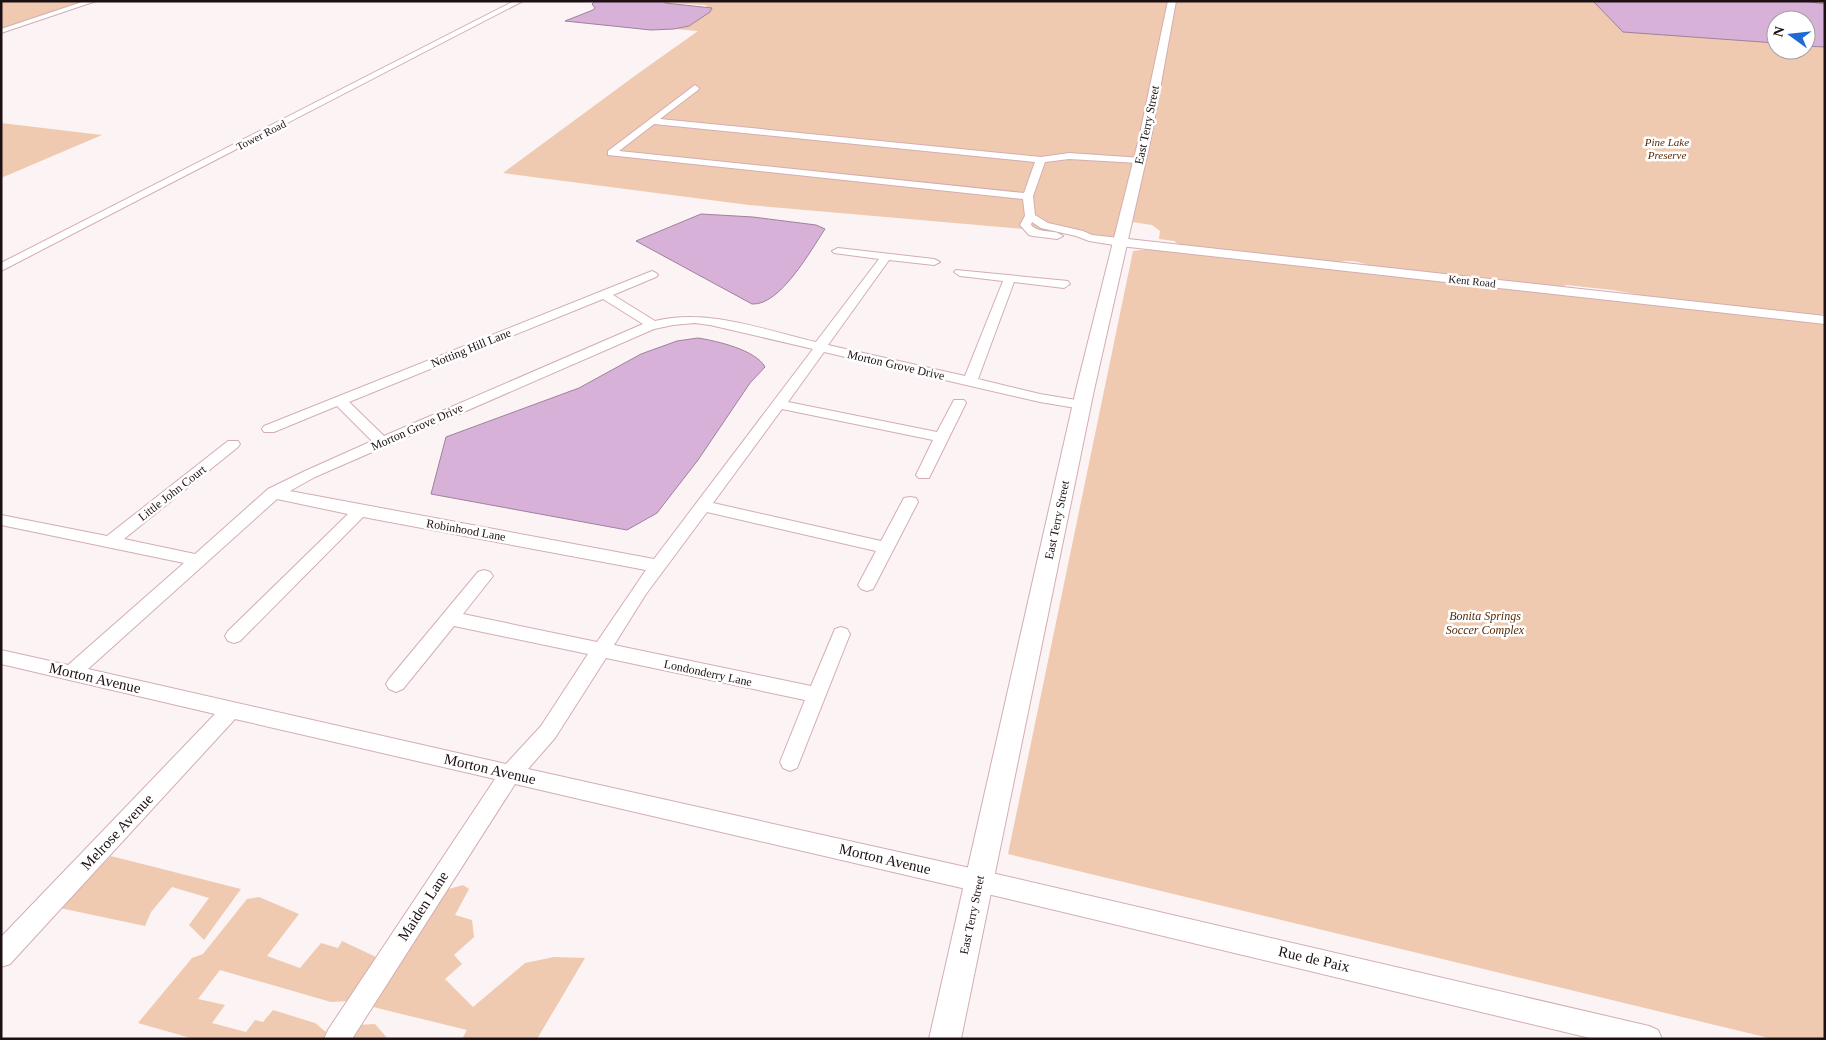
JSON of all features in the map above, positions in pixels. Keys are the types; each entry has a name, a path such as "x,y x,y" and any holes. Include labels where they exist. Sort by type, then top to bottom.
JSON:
{"street":[{"path":"1,31 93,1"},
{"name":"Tower Road","path":"1,268 520,1"},
{"name":"East Terry Street","path":"945,1039 1082,405 1139,160 1172,1"},
{"path":"694,88 611,153 1028,196"},
{"path":"652,121 1041,160 1069,156 1139,160"},
{"path":"1041,160 1028,196 1028,221 1033,233 1078,239 1089,238"},
{"path":"1028,221 1079,233 1089,238"},
{"name":"Kent Road","path":"1089,238 1825,320"},
{"path":"838,251 934,262"},
{"path":"510,774 548,732 635,596 822,347 822,342 886,257"},
{"path":"960,272 1064,284"},
{"name":"Notting Hill Lane","path":"270,429 652,275"},
{"path":"970,382 1010,278"},
{"path":"603,294 653,325"},
{"name":"Morton Grove Drive","path":"71,672 274,493 310,474 653,325 680,319 710,321 1040,398 1082,405"},
{"path":"340,401 382,443"},
{"path":"924,475 960,403"},
{"path":"778,404 943,438"},
{"name":"Little John Court","path":"110,542 233,444"},
{"name":"Robinhood Lane","path":"274,493 360,511 658,566"},
{"path":"866,585 910,502"},
{"path":"703,506 886,548"},
{"path":"234,636 360,511"},
{"path":"1,520 197,560"},
{"path":"396,684 484,576"},
{"name":"Londonderry Lane","path":"450,618 817,695"},
{"path":"790,762 841,634"},
{"name":"Morton Avenue","path":"1,657 979,881"},
{"name":"Melrose Avenue","path":"2,952 232,709"},
{"name":"Maiden Lane","path":"337,1039 510,774"},
{"name":"Rue de Paix","path":"979,881 1649,1039"}],"green space":[{"path":"1,1 96,1 1,31"},
{"path":"666,1 1168,1 1139,138 1115,237 749,205 503,173 698,31 675,29 689,26 710,12 710,9 705,5 665,3"},
{"name":"Pine Lake Preserve","path":"1176,1 1825,1 1825,314 1807,318 1661,302 1635,294 1612,290 1567,285 1555,288 1381,271 1353,261 1335,263 1182,247 1174,241 1159,239 1160,231 1152,225 1132,222 1151,139"},
{"path":"1,123 102,135 1,178"},
{"name":"Bonita Springs Soccer Complex","path":"1150,249 1825,323 1825,1039 1773,1039 1008,854 1133,251"},
{"path":"111,856 241,889 204,940 189,925 209,898 172,887 151,912 145,926 60,908"},
{"path":"463,885 469,889 455,915 472,920 474,937 454,955 462,964 445,979 473,1007 525,963 554,957 585,958 537,1039 462,1039 467,1030 369,1006 442,891"},
{"path":"259,897 299,914 267,956 300,968 321,943 338,948 342,941 376,957 349,1001 331,1002 220,970 198,999 225,1005 212,1023 246,1032 255,1020 263,1022 273,1010 315,1023 326,1032 323,1039 194,1039 138,1023 192,958 203,954 247,899"},
{"path":"375,1024 388,1039 348,1039 357,1025"}],"shaded area":[{"path":"595,1 666,1 665,3 712,8 710,12 689,26 674,29 651,30 565,21 593,10 595,8 592,4"},
{"path":"1593,1 1805,1 1825,4 1825,47 1816,47 1816,10 1766,10 1766,42 1623,32"},
{"path":"701,214 753,217 816,225 825,229 784,287 763,302 752,304 636,241"},
{"path":"698,338 715,341 745,351 760,361 765,367 750,383 698,460 657,513 627,530 431,494 446,437 579,388 641,354 677,341"}]}
